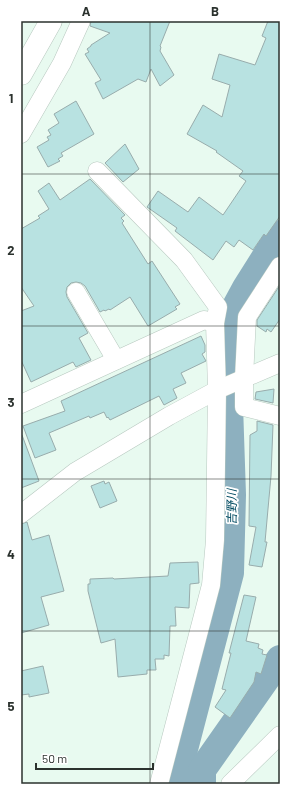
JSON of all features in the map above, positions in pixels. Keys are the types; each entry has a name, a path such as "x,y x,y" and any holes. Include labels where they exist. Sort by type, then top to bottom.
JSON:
{"main road":[{"path":"21,74 51,21"}],"street":[{"path":"21,134 62,64 81,21"},
{"path":"97,171 184,260 218,307 215,323 217,390 215,540 211,585 159,784"},
{"path":"280,266 247,316 244,378 244,407 280,416"},
{"path":"76,292 116,360"},
{"path":"21,404 204,320 215,323"},
{"path":"21,514 75,472 217,390 280,363"},
{"path":"230,784 280,736"}],"building":[{"path":"91,21 170,21 160,46 160,51 174,75 160,86 151,69 146,82 138,79 103,99 95,83 101,80 85,54 89,52 87,49 91,45 110,33 90,26"},
{"path":"268,21 280,21 280,216 266,236 264,234 253,250 239,240 234,247 226,241 213,260 175,231 177,228 147,207 158,191 188,212 199,197 223,215 246,181 239,176 243,171 216,152 217,151 187,134 203,105 222,117 230,85 212,79 219,54 255,65 266,38 262,36"},
{"path":"76,101 94,134 61,153 63,156 58,159 60,161 48,167 37,147 49,140 47,137 51,135 48,130 59,123 54,114"},
{"path":"125,144 139,169 123,182 105,163"},
{"path":"90,179 125,215 121,218 124,221 122,223 148,264 152,261 180,304 175,307 177,309 148,326 130,297 110,310 100,312 85,286 81,283 71,283 67,287 67,297 88,333 79,338 91,360 76,367 73,362 31,382 21,360 21,311 34,306 21,287 21,229 40,218 38,216 49,209 38,191 49,183 60,200"},
{"path":"280,285 280,319 271,332 267,329 266,332 257,326 257,320"},
{"path":"201,336 205,345 205,352 202,354 206,361 181,373 186,383 173,389 177,398 164,405 159,396 110,420 104,412 90,418 89,416 49,433 56,450 35,458 23,426 65,411 61,401"},
{"path":"274,389 273,403 255,399 256,392"},
{"path":"257,421 273,425 271,476 265,542 267,542 262,567 249,565 256,527 249,526 250,435 257,431"},
{"path":"21,435 39,481 21,488"},
{"path":"104,481 105,484 109,482 117,501 100,508 91,486"},
{"path":"27,522 32,540 49,535 64,591 41,597 49,625 21,633 21,524"},
{"path":"198,562 199,583 190,584 189,608 175,607 176,626 170,626 169,656 164,655 164,659 155,659 156,670 147,670 147,674 118,677 115,639 101,643 88,591 90,579 168,576 170,563"},
{"path":"244,595 256,597 246,641 259,644 258,648 263,650 262,654 267,655 261,674 256,672 254,682 230,718 215,707 226,690 222,689 231,653 229,653"},
{"path":"43,666 49,693 29,697 29,694 21,695 21,671"}],"waterway":[{"name":"吉野川","path":"183,784 177,776 230,573 232,495 228,375 233,312 246,288 280,234"},
{"path":"202,784 202,770 280,659"}]}
